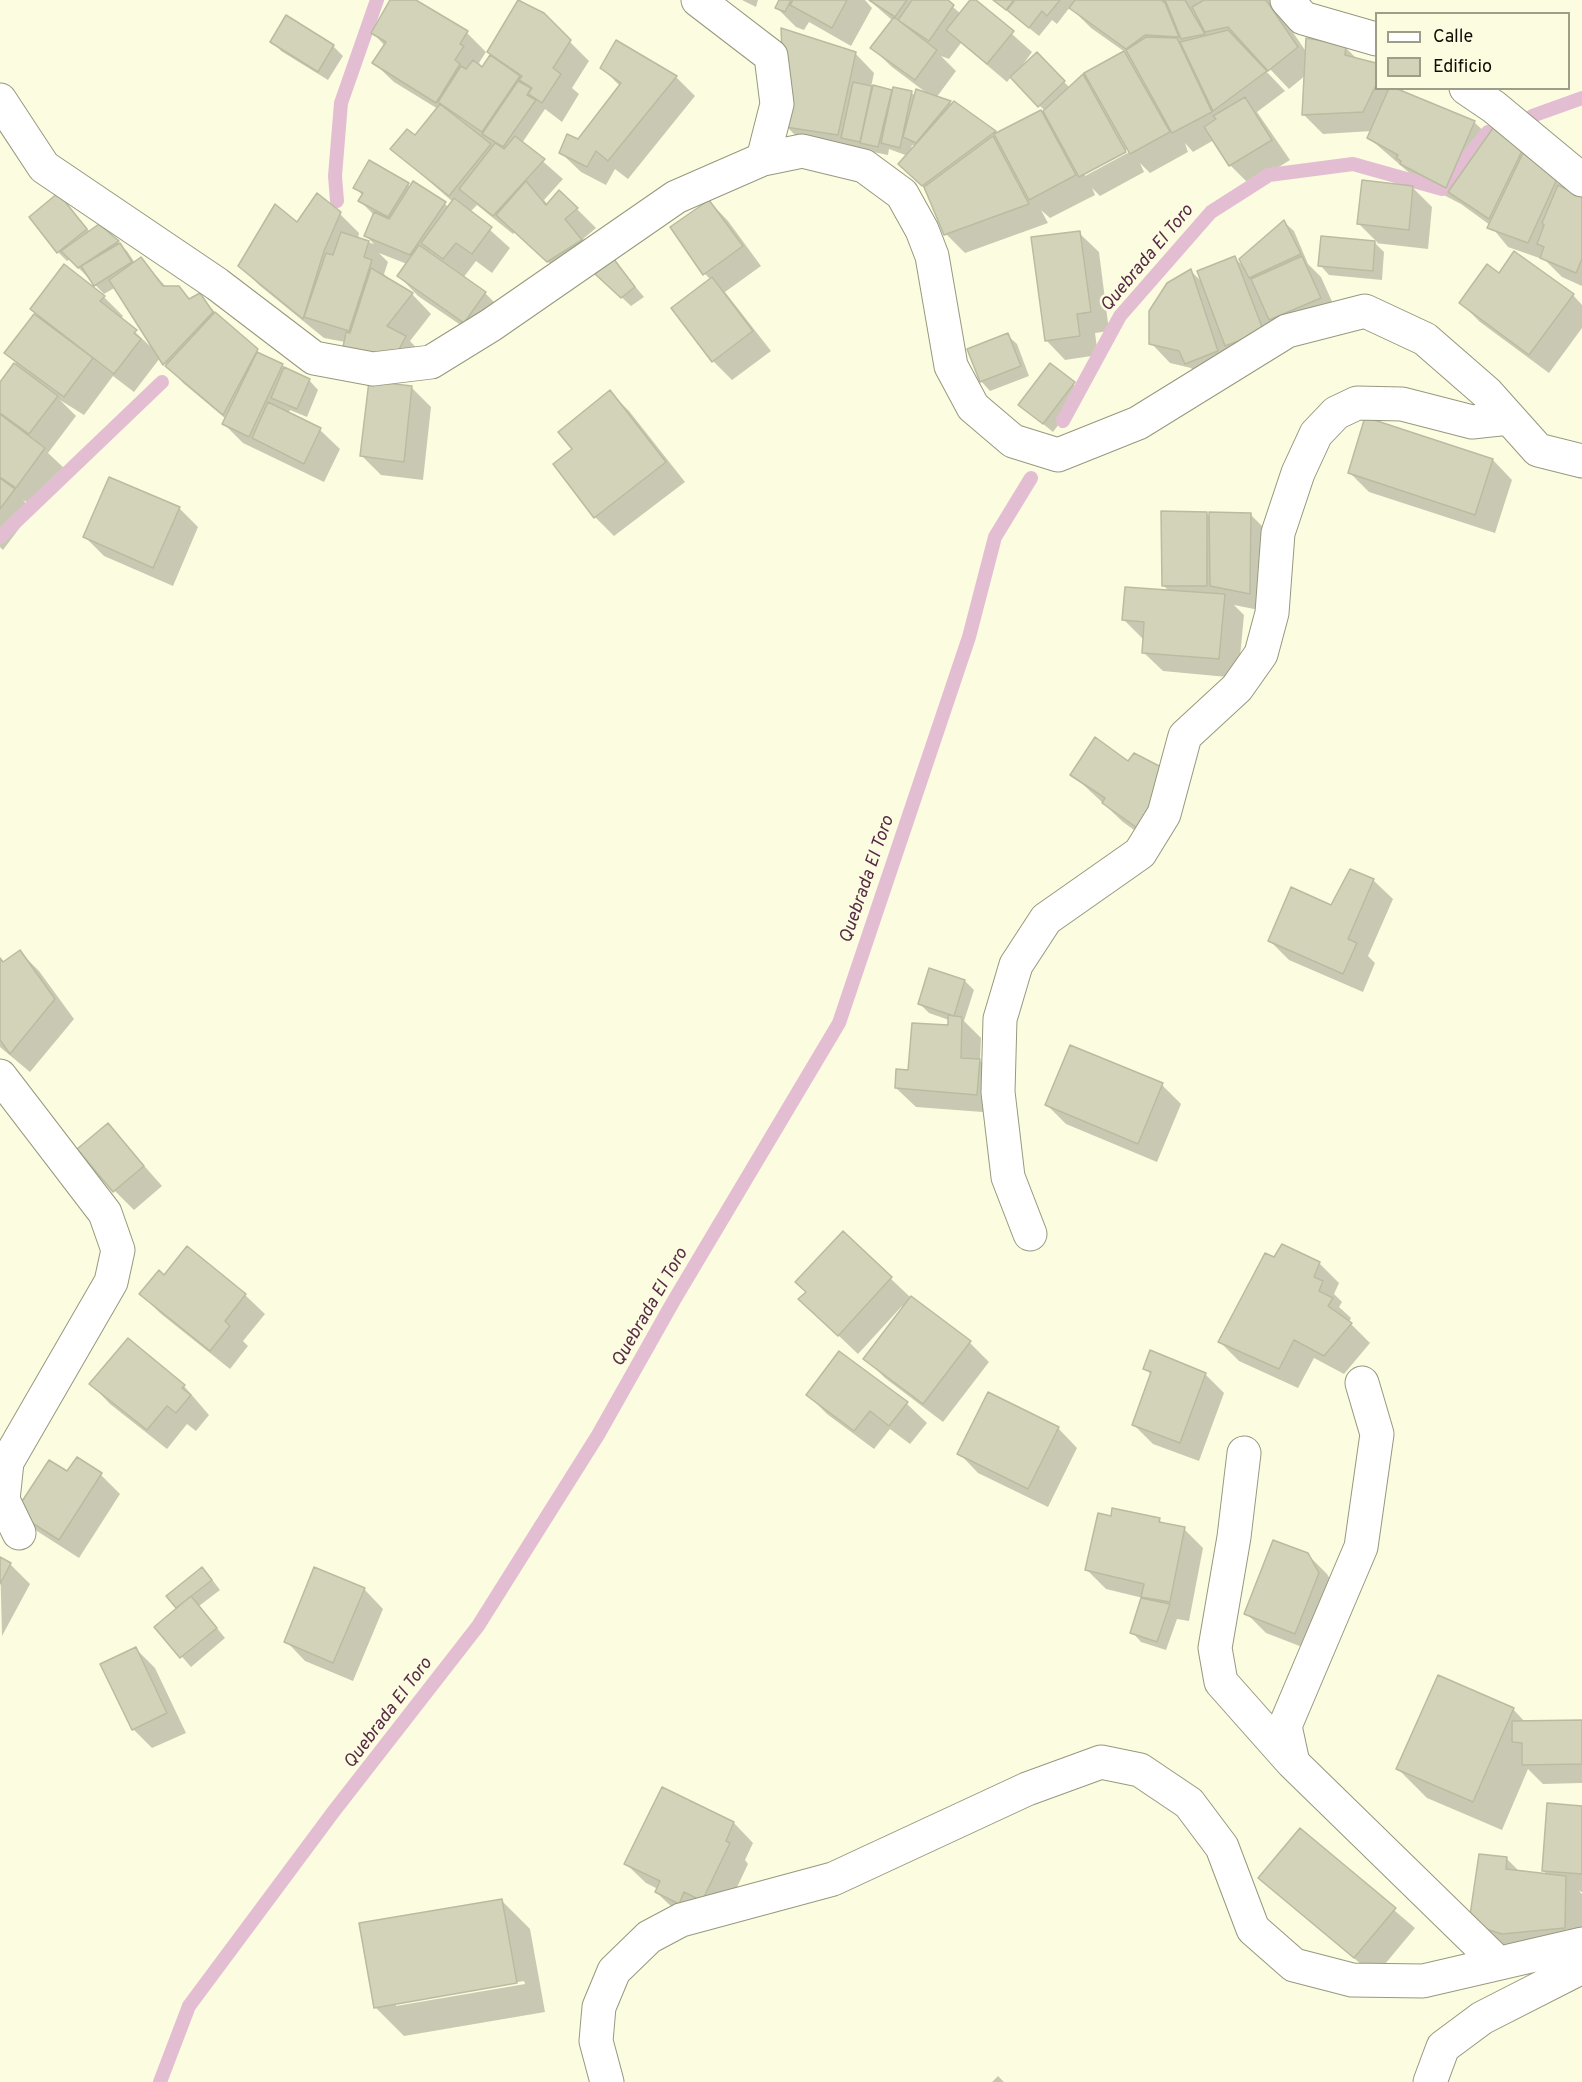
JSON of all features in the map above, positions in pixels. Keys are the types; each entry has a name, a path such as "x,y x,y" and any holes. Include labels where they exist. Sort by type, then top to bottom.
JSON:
{"street":[{"path":"698,0 771,56 777,104 763,159"},
{"path":"1287,0 1303,18 1375,38"},
{"path":"1469,90 1494,106 1582,180"},
{"path":"0,100 44,167 217,284 314,358 373,369 431,362 491,325 676,197 763,159 802,151 864,166 902,194 922,230 932,256 951,366 973,407 1013,441 1058,455 1138,423 1287,331 1365,311 1425,339 1487,393 1538,450 1582,460"},
{"path":"1030,1234 1008,1177 998,1092 1000,1018 1016,965 1047,919 1140,853 1164,814 1185,736 1237,688 1261,654 1272,613 1278,533 1298,473 1316,434 1336,413 1357,403 1402,404 1472,422 1509,418"},
{"path":"0,1076 105,1213 118,1250 111,1282 7,1462 3,1500 19,1533"},
{"path":"1293,1763 1285,1726 1361,1547 1377,1434 1362,1383"},
{"path":"1244,1453 1234,1537 1215,1648 1221,1682 1293,1763 1498,1963"},
{"path":"607,2082 596,2041 599,2007 614,1971 648,1938 681,1920 833,1879 1027,1789 1101,1762 1140,1770 1189,1803 1222,1847 1253,1929 1294,1965 1352,1980 1424,1981 1582,1944"},
{"path":"1430,2082 1443,2047 1482,2018 1582,1967"}],"building":[{"path":"390,0 416,0 468,31 460,44 464,46 455,60 460,64 436,103 372,63 386,42 371,33"},
{"path":"518,0 544,13 571,40 553,68 561,74 542,103 528,94 532,88 519,80 522,76 487,52"},
{"path":"779,0 791,0 785,12 775,8"},
{"path":"793,0 847,0 832,28 790,5"},
{"path":"869,0 907,0 895,17"},
{"path":"912,0 948,0 954,5 929,41 898,20"},
{"path":"970,0 976,0 1014,31 987,64 946,30"},
{"path":"993,0 1014,0 1006,10"},
{"path":"1015,0 1060,0 1047,16 1042,11 1029,28 1007,10"},
{"path":"1075,0 1161,0 1165,3 1179,37 1145,35 1126,49 1069,8"},
{"path":"1163,0 1185,0 1205,34 1181,39 1166,2"},
{"path":"1204,0 1266,0 1298,47 1268,71 1228,27 1205,32 1192,7"},
{"path":"286,15 334,45 318,72 270,42"},
{"path":"894,17 937,50 915,80 870,48"},
{"path":"781,28 856,52 838,135 785,127"},
{"path":"1228,30 1267,71 1213,111 1180,42"},
{"path":"1146,37 1177,38 1212,112 1172,133 1126,50"},
{"path":"1306,38 1346,45 1345,55 1375,63 1375,87 1363,112 1302,115"},
{"path":"616,40 677,76 608,161 596,151 587,167 559,153 567,134 578,139 621,83 600,68"},
{"path":"1124,51 1170,132 1130,154 1084,73"},
{"path":"1037,52 1065,81 1038,107 1010,77"},
{"path":"490,55 520,76 482,132 438,102 461,66 466,69 473,60 482,67"},
{"path":"1083,74 1126,152 1079,177 1043,111"},
{"path":"518,81 531,88 527,95 536,100 503,147 482,134"},
{"path":"853,82 872,86 860,142 841,138"},
{"path":"873,85 892,90 878,147 860,143"},
{"path":"893,87 912,91 900,148 881,143"},
{"path":"916,89 951,101 916,143 903,137"},
{"path":"1388,90 1400,90 1475,121 1446,188 1400,164 1401,161 1396,158 1398,155 1367,138"},
{"path":"1245,97 1272,140 1229,166 1204,127 1216,119 1213,116"},
{"path":"954,101 996,131 922,186 898,164"},
{"path":"440,104 491,144 449,196 390,149 407,129 415,135"},
{"path":"1041,110 1076,175 1029,200 994,134"},
{"path":"1493,128 1522,151 1489,219 1448,192"},
{"path":"515,136 545,159 493,216 459,189 495,143 504,149"},
{"path":"993,136 1029,204 944,235 924,187"},
{"path":"1523,153 1557,179 1528,243 1487,228"},
{"path":"369,160 409,183 388,217 358,201 363,193 353,188"},
{"path":"1362,180 1413,186 1409,230 1357,224"},
{"path":"413,181 446,202 410,255 364,236 374,212 389,219"},
{"path":"526,181 546,205 559,190 578,208 565,219 582,240 547,262 496,215"},
{"path":"1558,185 1582,197 1582,259 1576,273 1540,258 1544,247 1537,244 1544,225 1542,223"},
{"path":"58,193 87,229 57,253 29,217"},
{"path":"317,193 341,212 324,251 303,319 238,266 275,204 297,222"},
{"path":"454,198 492,227 472,254 456,243 443,259 421,243"},
{"path":"709,200 743,246 703,275 670,227"},
{"path":"1284,220 1301,254 1249,278 1239,259"},
{"path":"99,224 119,241 78,268 61,251"},
{"path":"1080,231 1091,312 1077,314 1080,336 1045,341 1031,237"},
{"path":"341,232 369,241 364,257 372,260 349,331 304,317 326,253 333,255"},
{"path":"1321,236 1375,241 1373,271 1318,266"},
{"path":"120,243 132,262 94,286 81,266"},
{"path":"419,245 486,292 464,323 397,276"},
{"path":"1514,251 1574,294 1529,355 1459,303 1487,264 1499,273"},
{"path":"1235,256 1264,332 1225,346 1197,271"},
{"path":"1302,256 1321,298 1269,320 1251,279"},
{"path":"141,257 163,286 179,286 189,299 200,293 213,312 163,365 109,280"},
{"path":"613,258 635,287 621,298 595,274"},
{"path":"64,264 105,296 100,301 137,330 134,333 141,339 114,374 30,309"},
{"path":"371,268 413,293 387,326 406,336 393,361 343,347 346,332 350,333"},
{"path":"1191,269 1218,351 1185,364 1179,351 1149,344 1149,311 1167,283"},
{"path":"712,277 753,331 712,362 671,308"},
{"path":"215,312 258,349 223,415 165,366"},
{"path":"34,314 93,358 64,397 4,353"},
{"path":"1008,333 1021,366 980,382 967,349"},
{"path":"257,352 283,364 249,437 222,424"},
{"path":"14,363 58,396 29,434 0,413 0,382"},
{"path":"1050,363 1075,382 1043,424 1018,405"},
{"path":"284,367 310,379 297,409 271,398"},
{"path":"369,381 412,386 404,462 360,456"},
{"path":"610,390 666,462 594,518 553,464 572,449 558,432"},
{"path":"268,402 321,428 304,464 252,438"},
{"path":"0,414 45,448 16,488 0,477"},
{"path":"1365,417 1493,459 1475,515 1348,473"},
{"path":"109,477 180,507 153,568 83,537"},
{"path":"0,478 15,489 0,509"},
{"path":"1161,511 1207,512 1207,586 1162,586"},
{"path":"1209,512 1251,513 1250,594 1210,586"},
{"path":"1125,587 1225,594 1219,659 1142,653 1144,622 1122,620"},
{"path":"1095,737 1128,761 1134,753 1165,769 1143,832 1102,803 1105,798 1070,775"},
{"path":"1350,869 1374,879 1348,939 1357,943 1343,974 1268,941 1291,887 1331,905"},
{"path":"20,950 55,999 10,1054 0,1040 0,958 3,962"},
{"path":"929,968 965,980 954,1016 918,1004"},
{"path":"948,1015 962,1017 961,1058 980,1059 977,1095 895,1088 896,1069 908,1070 912,1023 948,1025"},
{"path":"1070,1045 1163,1083 1138,1144 1045,1105"},
{"path":"108,1123 144,1166 113,1192 77,1149"},
{"path":"843,1231 892,1277 838,1336 798,1299 806,1292 795,1282"},
{"path":"1282,1244 1320,1262 1314,1277 1323,1281 1319,1291 1333,1298 1328,1306 1352,1323 1324,1356 1294,1340 1279,1369 1218,1342 1265,1253 1274,1257"},
{"path":"187,1246 246,1294 225,1321 230,1326 210,1351 139,1294 159,1270 164,1275"},
{"path":"911,1296 971,1341 923,1404 863,1359"},
{"path":"128,1338 185,1385 182,1388 191,1395 176,1413 167,1406 147,1430 89,1384"},
{"path":"1150,1350 1206,1373 1180,1443 1132,1425 1151,1372 1143,1369"},
{"path":"839,1351 908,1402 889,1426 870,1411 854,1431 806,1395"},
{"path":"988,1392 1059,1427 1028,1489 957,1454"},
{"path":"77,1457 102,1473 59,1540 15,1512 49,1460 67,1471"},
{"path":"1112,1508 1160,1518 1159,1522 1185,1527 1170,1602 1141,1597 1144,1584 1085,1570 1098,1513 1111,1516"},
{"path":"1273,1540 1308,1553 1319,1573 1295,1634 1244,1614"},
{"path":"0,1557 11,1563 0,1584"},
{"path":"202,1567 212,1580 176,1608 166,1596"},
{"path":"314,1567 365,1588 333,1663 284,1642"},
{"path":"191,1596 217,1628 180,1658 154,1627"},
{"path":"1141,1598 1170,1604 1157,1642 1130,1633"},
{"path":"136,1647 167,1713 132,1730 100,1664"},
{"path":"1438,1675 1514,1708 1473,1802 1396,1769"},
{"path":"1582,1720 1582,1764 1522,1765 1522,1743 1512,1742 1512,1721"},
{"path":"662,1787 734,1822 726,1841 730,1843 702,1901 684,1892 679,1904 655,1892 660,1881 624,1864"},
{"path":"1547,1803 1582,1806 1582,1874 1542,1871"},
{"path":"1300,1828 1396,1908 1354,1958 1258,1878"},
{"path":"1479,1854 1507,1857 1506,1869 1566,1876 1565,1928 1502,1934 1479,1927 1470,1915"},
{"path":"502,1899 517,1983 374,2008 359,1923"}],"waterway":[{"path":"337,201 335,176 341,103 377,0"},
{"name":"Quebrada El Toro","path":"1532,116 1582,98"},
{"name":"Quebrada El Toro","path":"1063,421 1120,316 1211,212 1269,175 1353,164 1442,189 1488,132"},
{"path":"0,537 162,382"},
{"name":"Quebrada El Toro","path":"160,2082 189,2006 334,1811 478,1626 598,1435 673,1302 839,1023 969,637 995,537 1031,478"}]}
